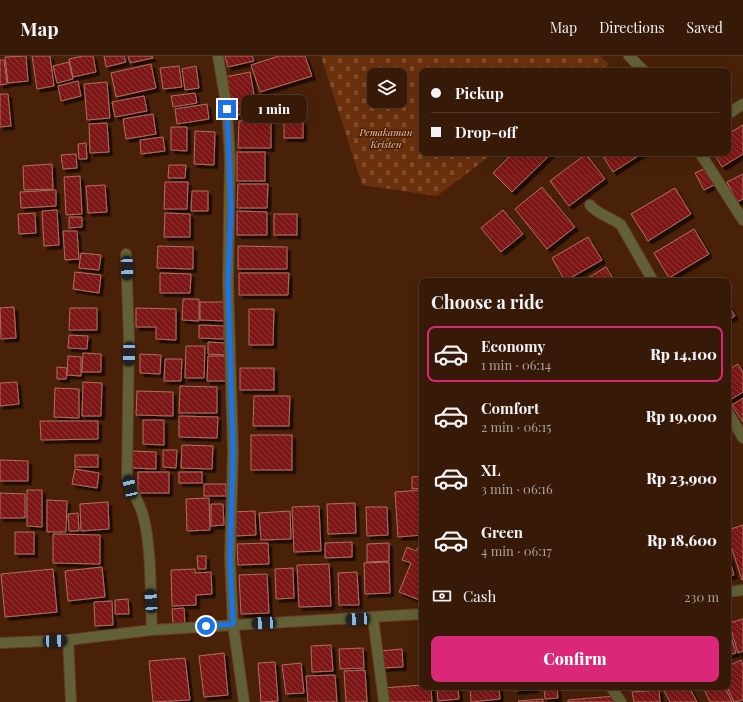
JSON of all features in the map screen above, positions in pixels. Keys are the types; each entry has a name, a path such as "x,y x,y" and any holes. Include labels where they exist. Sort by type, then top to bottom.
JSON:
{"street":[{"path":"218,56 227,109 230,160 231,207 228,283 233,451 230,559 233,624 244,702"},
{"path":"629,56 641,68"},
{"path":"731,112 743,104"},
{"path":"702,156 743,220"},
{"path":"590,206 597,212 615,220 620,225 651,278"},
{"path":"126,254 129,339 127,477 130,487 139,502 146,530 152,630"},
{"path":"731,417 743,438"},
{"path":"731,592 743,590"},
{"path":"0,643 68,640 152,630 233,624 373,618 419,614"},
{"path":"373,618 384,702"},
{"path":"68,640 71,702"},
{"path":"612,690 621,702"}],"green space":[{"name":"Pemakaman Kristen","path":"321,56 600,56 609,64 605,68 419,68 419,156 490,156 437,196 362,185"}],"building":[{"path":"26,56 28,81 8,83 5,57"},
{"path":"32,56 50,56 54,86 37,89"},
{"path":"83,56 93,56 96,72 73,77 69,59"},
{"path":"104,56 124,56 126,62 106,67"},
{"path":"128,56 152,56 153,58 130,63"},
{"path":"225,56 252,56 254,61 228,67"},
{"path":"279,56 305,56 312,76 260,92 251,65"},
{"path":"0,60 4,60 7,84 0,85"},
{"path":"69,62 73,79 57,83 53,66"},
{"path":"151,64 156,88 116,97 111,73"},
{"path":"179,66 182,87 163,89 160,68"},
{"path":"196,66 199,88 185,90 182,69"},
{"path":"250,72 257,111 233,116 225,77"},
{"path":"78,81 81,96 61,101 58,86"},
{"path":"107,82 110,118 87,120 84,84"},
{"path":"195,93 197,103 173,107 171,96"},
{"path":"0,94 8,94 11,126 0,127"},
{"path":"144,96 147,111 115,117 112,102"},
{"path":"207,104 209,119 177,124 175,109"},
{"path":"153,114 156,134 126,139 123,119"},
{"path":"239,121 271,121 271,148 238,148"},
{"path":"284,121 303,121 303,138 284,138"},
{"path":"107,123 109,152 90,153 89,124"},
{"path":"743,125 743,154 722,167 716,156 731,156 731,132"},
{"path":"171,127 187,127 187,151 171,150"},
{"path":"195,131 215,132 214,165 194,164"},
{"path":"163,137 165,151 141,154 140,140"},
{"path":"86,143 87,159 79,159 78,144"},
{"path":"237,152 265,152 265,181 237,181"},
{"path":"76,154 77,168 63,169 61,155"},
{"path":"510,156 549,156 512,192 493,173"},
{"path":"583,156 588,156 605,179 569,206 550,181"},
{"path":"603,156 638,156 613,172"},
{"path":"52,164 53,189 24,190 23,166"},
{"path":"169,165 186,165 185,178 168,178"},
{"path":"708,167 716,184 704,190 695,173"},
{"path":"743,174 743,199 737,202 727,182"},
{"path":"80,176 82,214 66,215 64,177"},
{"path":"165,182 188,182 187,209 164,209"},
{"path":"238,184 268,184 267,208 237,208"},
{"path":"105,185 107,212 88,213 86,186"},
{"path":"542,187 575,227 547,249 515,209"},
{"path":"675,188 691,214 648,241 631,214"},
{"path":"56,190 56,206 21,208 20,192"},
{"path":"192,191 208,191 208,211 191,211"},
{"path":"57,210 59,245 44,246 42,211"},
{"path":"503,210 523,234 501,252 481,228"},
{"path":"237,211 267,212 267,235 237,235"},
{"path":"35,213 36,233 19,234 18,214"},
{"path":"165,213 190,214 190,237 164,237"},
{"path":"274,214 297,214 297,235 274,235"},
{"path":"69,217 82,217 82,227 69,228"},
{"path":"694,229 709,254 669,278 654,253"},
{"path":"63,231 77,231 79,259 65,260"},
{"path":"588,237 602,260 570,278 563,278 552,258"},
{"path":"158,246 193,247 193,269 157,268"},
{"path":"238,246 287,247 287,269 238,269"},
{"path":"81,253 101,255 99,270 79,268"},
{"path":"606,267 613,278 588,278"},
{"path":"75,272 101,275 99,293 73,289"},
{"path":"160,273 191,274 190,293 160,293"},
{"path":"239,273 289,273 288,295 239,295"},
{"path":"183,299 199,299 199,321 182,320"},
{"path":"200,302 227,302 226,321 200,320"},
{"path":"14,307 16,338 1,339 0,308"},
{"path":"70,308 97,308 97,330 69,330"},
{"path":"136,308 176,309 176,340 156,339 156,327 136,327"},
{"path":"249,309 274,309 273,345 249,345"},
{"path":"731,309 735,316 731,318"},
{"path":"199,325 224,326 224,339 199,338"},
{"path":"69,335 88,336 87,349 68,348"},
{"path":"208,342 225,343 225,355 208,354"},
{"path":"186,346 205,346 204,378 185,378"},
{"path":"83,353 101,354 101,372 82,372"},
{"path":"140,354 161,355 160,374 140,373"},
{"path":"68,356 81,357 81,376 67,375"},
{"path":"208,356 227,356 226,381 207,381"},
{"path":"165,359 182,359 181,381 164,381"},
{"path":"738,364 743,372 743,392 731,399 731,368"},
{"path":"57,367 67,368 66,379 57,379"},
{"path":"240,368 274,368 274,390 240,390"},
{"path":"17,382 19,404 0,406 0,383"},
{"path":"83,382 102,383 101,416 82,416"},
{"path":"180,386 217,387 217,413 179,413"},
{"path":"55,388 79,389 79,418 54,417"},
{"path":"137,391 173,392 173,416 136,415"},
{"path":"254,396 290,396 289,426 253,426"},
{"path":"743,398 743,422 732,405"},
{"path":"179,416 218,417 217,438 179,437"},
{"path":"143,420 164,420 164,445 143,444"},
{"path":"40,421 98,421 98,439 41,440"},
{"path":"251,435 292,435 292,470 251,470"},
{"path":"182,445 213,446 212,469 181,468"},
{"path":"163,450 177,450 176,468 163,467"},
{"path":"132,451 156,452 156,469 131,468"},
{"path":"75,455 98,455 98,467 75,467"},
{"path":"0,460 28,461 28,481 0,481"},
{"path":"75,469 99,473 97,488 72,484"},
{"path":"138,472 169,472 169,493 138,493"},
{"path":"179,472 202,472 202,483 179,483"},
{"path":"419,476 419,488 412,489 412,477"},
{"path":"204,484 226,484 226,496 204,496"},
{"path":"27,490 42,490 42,527 27,526"},
{"path":"419,490 419,535 398,537 395,492"},
{"path":"0,493 25,494 25,518 0,518"},
{"path":"209,498 210,530 187,531 186,499"},
{"path":"47,500 67,501 66,532 47,532"},
{"path":"108,502 109,529 81,531 80,504"},
{"path":"355,503 356,533 328,534 327,504"},
{"path":"211,504 223,504 224,525 211,526"},
{"path":"319,506 321,551 294,552 292,507"},
{"path":"366,507 387,507 388,535 367,536"},
{"path":"255,511 256,535 233,536 232,512"},
{"path":"290,511 291,539 261,540 259,513"},
{"path":"78,513 79,531 69,531 68,514"},
{"path":"743,525 742,580 731,546 731,529"},
{"path":"15,532 34,532 34,554 15,554"},
{"path":"53,534 100,535 100,564 53,563"},
{"path":"352,542 352,557 325,558 325,543"},
{"path":"268,543 269,564 238,565 237,544"},
{"path":"389,543 389,561 367,562 367,544"},
{"path":"419,546 419,600 399,592 411,563 402,560 407,547 416,551"},
{"path":"197,556 206,556 206,569 198,569"},
{"path":"389,562 390,593 365,594 364,563"},
{"path":"329,564 331,606 299,607 297,565"},
{"path":"731,564 734,575 731,576"},
{"path":"102,567 105,597 68,601 65,571"},
{"path":"293,568 294,598 276,599 275,569"},
{"path":"53,569 57,612 5,617 1,574"},
{"path":"195,569 195,573 211,572 212,594 196,595 196,605 172,606 171,570"},
{"path":"357,572 359,605 339,605 338,573"},
{"path":"267,574 269,613 241,614 239,575"},
{"path":"128,599 129,614 115,614 115,600"},
{"path":"112,601 113,625 95,626 94,602"},
{"path":"184,608 185,625 173,625 172,609"},
{"path":"743,619 743,651 738,653 731,630 731,622"},
{"path":"731,637 736,653 731,654"},
{"path":"331,645 333,671 312,672 311,646"},
{"path":"363,648 364,668 340,669 339,649"},
{"path":"402,649 403,667 381,668 380,651"},
{"path":"224,653 228,695 204,697 199,656"},
{"path":"185,658 190,700 153,702 149,661"},
{"path":"741,660 743,665 743,700 734,702 728,690 731,690 731,665"},
{"path":"275,662 278,701 261,702 258,663"},
{"path":"301,663 304,693 286,694 282,665"},
{"path":"365,670 367,702 346,702 344,671"},
{"path":"335,675 337,702 308,702 306,676"},
{"path":"419,685 419,690 431,690 432,702 384,702 383,688"},
{"path":"437,690 458,690 459,699 438,701"},
{"path":"470,690 499,690 500,699 471,702"},
{"path":"544,690 557,690 558,698 545,699"},
{"path":"659,690 660,702 634,702 632,692"},
{"path":"691,690 697,702 670,702 664,691"},
{"path":"704,690 726,690 732,702 710,702"},
{"path":"615,696 615,702 568,702 568,700"},
{"path":"543,699 543,702 518,701"}],"route":[{"path":"206,626 233,624 230,559 233,451 228,283 231,207 227,109"}]}
